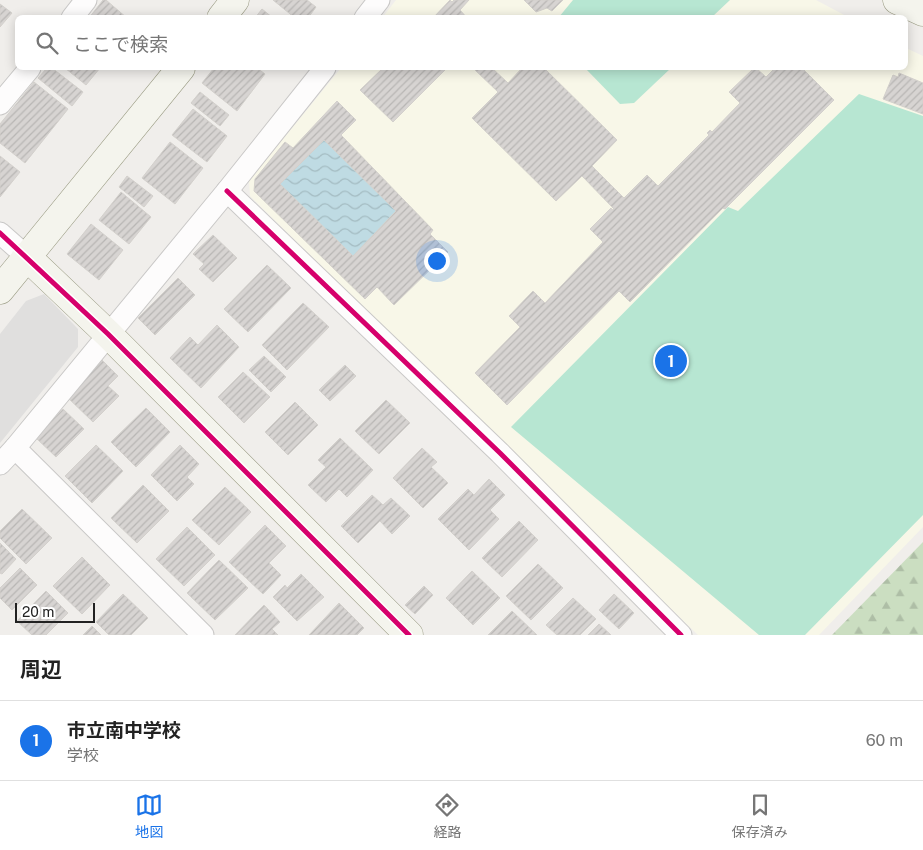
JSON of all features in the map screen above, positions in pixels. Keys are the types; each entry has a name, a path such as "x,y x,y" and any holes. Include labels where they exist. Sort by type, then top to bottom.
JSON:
{"street":[{"path":"74,15 86,0"},
{"path":"223,15 235,0"},
{"path":"367,15 379,0"},
{"path":"897,0 923,12"},
{"path":"0,104 28,70"},
{"path":"0,290 179,70"},
{"path":"0,464 227,191 323,70"},
{"path":"227,191 500,452 681,635"},
{"path":"0,233 108,334 409,635"},
{"path":"15,448 203,635"}],"shaded area":[{"path":"396,0 816,0 844,15 384,15"},
{"path":"908,49 923,56 923,527 819,635 698,635 250,196 249,181 339,70 908,70"},
{"path":"44,294 78,329 78,347 0,443 0,334 26,301"}],"green space":[{"path":"573,0 730,0 714,15 561,15"},
{"path":"587,70 669,70 634,103 620,104"},
{"path":"859,94 923,116 923,515 805,635 759,635 511,427 728,207 738,211"},
{"path":"923,542 923,635 832,635"}],"water":[{"path":"324,140 396,211 353,256 280,184"}],"building":[{"path":"103,0 106,0 124,15 91,15"},
{"path":"273,0 307,0 316,7 310,15 291,15"},
{"path":"450,0 452,2 454,0 469,0 460,10 464,15 436,15"},
{"path":"524,0 563,0 552,11 547,8 536,12"},
{"path":"0,4 12,13 0,27"},
{"path":"262,9 269,15 257,15"},
{"path":"45,70 55,70 83,92 72,106 38,78"},
{"path":"67,70 98,70 86,85"},
{"path":"212,70 260,70 265,74 237,111 202,83"},
{"path":"381,70 445,70 393,122 360,90"},
{"path":"475,70 494,70 508,83 520,70 546,70 617,140 592,166 624,198 647,175 658,186 709,135 707,133 710,130 712,132 740,103 729,92 752,70 758,70 766,77 773,70 804,70 834,100 630,302 619,291 507,405 475,373 520,327 509,316 533,291 545,303 603,242 590,229 611,208 612,210 614,209 582,176 556,201 472,118 498,92"},
{"path":"899,73 923,83 923,114 883,99 893,75 898,77"},
{"path":"34,82 68,109 25,163 0,143 0,124"},
{"path":"200,92 229,115 220,126 191,103"},
{"path":"337,101 356,120 341,135 433,230 430,234 448,252 394,305 377,287 365,299 254,191 255,179 285,142 293,148","holes":["324,140 396,211 353,256 280,184"]},
{"path":"193,109 227,136 207,162 172,135"},
{"path":"170,142 203,168 175,204 142,178"},
{"path":"0,156 20,172 0,197"},
{"path":"127,176 153,196 144,207 119,187"},
{"path":"121,192 151,217 129,244 99,220"},
{"path":"91,224 123,250 99,280 67,254"},
{"path":"213,235 237,258 213,282 199,269 204,264 193,254"},
{"path":"267,265 291,288 248,332 224,309"},
{"path":"178,278 195,295 155,335 138,318"},
{"path":"303,303 329,327 287,370 262,345"},
{"path":"217,325 239,347 201,388 170,358 190,337 198,345"},
{"path":"264,356 286,377 271,392 249,370"},
{"path":"100,358 118,376 108,386 119,396 93,422 64,394"},
{"path":"345,365 356,376 330,401 319,390"},
{"path":"243,372 270,397 244,423 218,397"},
{"path":"386,400 410,423 379,454 355,431"},
{"path":"295,402 318,425 288,455 265,432"},
{"path":"146,408 170,432 136,467 111,442"},
{"path":"63,409 84,429 56,457 35,437"},
{"path":"340,438 373,470 347,497 339,489 326,502 308,485 326,467 318,460"},
{"path":"96,445 123,471 92,503 65,476"},
{"path":"180,445 199,464 187,477 194,484 177,501 151,475"},
{"path":"422,448 437,462 431,467 448,483 423,508 393,478"},
{"path":"489,479 505,495 490,510 499,519 469,550 438,519 468,489 474,495"},
{"path":"143,485 169,511 137,543 111,518"},
{"path":"225,487 251,512 219,545 192,520"},
{"path":"372,495 383,505 391,498 410,516 392,534 380,521 358,543 341,526"},
{"path":"22,509 52,538 26,564 0,538 0,531"},
{"path":"519,521 538,540 502,577 482,558"},
{"path":"265,525 286,546 269,563 281,575 263,594 229,562"},
{"path":"187,527 215,555 184,586 156,559"},
{"path":"0,543 16,559 2,574 0,573"},
{"path":"82,557 110,585 82,614 53,586"},
{"path":"219,560 248,588 215,620 187,593"},
{"path":"538,564 563,588 531,620 506,596"},
{"path":"20,568 37,585 12,610 0,598 0,588"},
{"path":"472,571 500,598 473,625 446,598"},
{"path":"301,574 324,597 297,621 273,597 285,585 287,588"},
{"path":"424,586 433,595 415,614 405,605"},
{"path":"46,591 68,613 46,635 32,635 17,621"},
{"path":"123,594 148,618 131,635 109,635 96,622"},
{"path":"614,594 634,613 619,629 599,610"},
{"path":"573,598 596,619 580,635 557,635 546,625"},
{"path":"339,603 364,628 357,635 309,635"},
{"path":"264,605 280,622 272,629 278,635 235,635"},
{"path":"512,611 537,635 488,635"},
{"path":"599,624 611,635 588,635"},
{"path":"92,626 101,635 83,635"}],"cycle path":[{"path":"227,191 500,453 681,635"},
{"path":"0,233 108,334 409,635"}],"place":[{"name":"市立南中学校","path":"671,361"}]}
